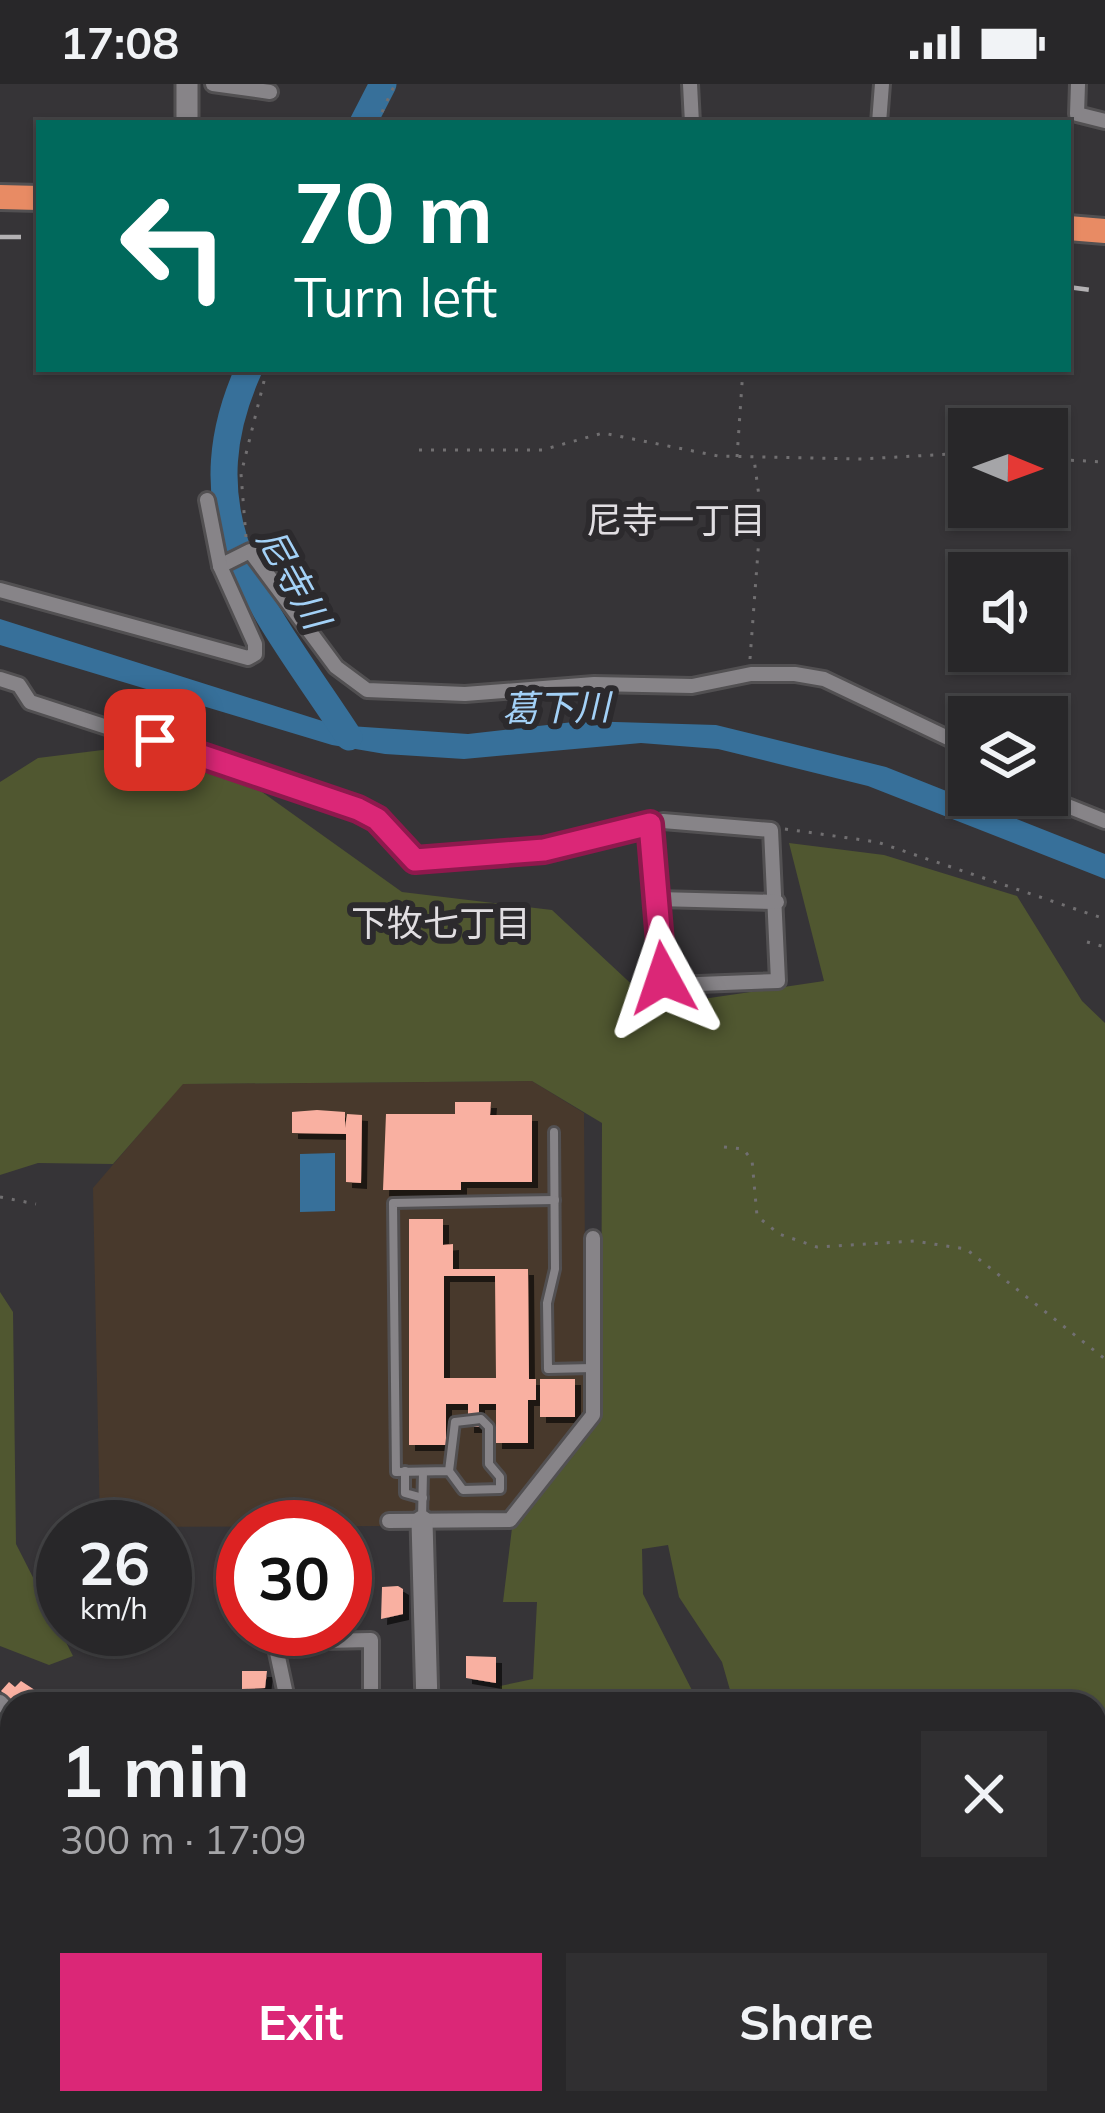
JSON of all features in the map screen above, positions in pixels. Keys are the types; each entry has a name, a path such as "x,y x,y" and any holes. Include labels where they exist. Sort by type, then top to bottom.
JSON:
{"highway":[{"path":"0,197 36,198"},
{"path":"1071,228 1105,230"}],"street":[{"path":"187,120 188,84"},
{"path":"213,84 270,92"},
{"path":"690,84 692,120"},
{"path":"879,120 882,84"},
{"path":"1078,84 1078,114 1105,121"},
{"path":"0,590 248,658 255,654 254,644 220,566 207,500"},
{"path":"220,566 250,550 336,667 368,690 465,694 594,684 692,686 752,674 824,679 948,738"},
{"path":"0,679 20,685 30,703 358,809 377,819 415,860 544,850 650,824 771,830 778,981 673,985 663,978 650,824"},
{"path":"1068,806 1105,821"},
{"path":"656,899 777,902"},
{"path":"389,1521 423,1510 510,1520 593,1414 593,1238"},
{"path":"423,1510 427,1692"},
{"path":"278,1656 286,1692"},
{"path":"371,1656 371,1692"}],"lane":[{"path":"554,1132 548,1369 593,1368"},
{"path":"449,1472 396,1472 393,1202 554,1200"},
{"path":"486,1421 489,1464 500,1477 500,1489 463,1490 449,1472 455,1422 486,1421"},
{"path":"405,1472 405,1493 423,1510"},
{"path":"423,1472 423,1510"}],"path":[{"path":"377,120 395,84"},
{"path":"250,550 241,474 266,372"},
{"path":"737,457 743,372"},
{"path":"419,450 542,450 603,433 700,455 948,453"},
{"path":"752,674 760,512 754,457"},
{"path":"1068,460 1105,462"},
{"path":"771,830 840,833 877,842 1105,919"},
{"path":"1087,942 1105,947"},
{"path":"724,1147 743,1149 752,1160 757,1216 778,1234 817,1247 914,1241 966,1249 1105,1359"},
{"path":"0,1197 36,1204"}],"shaded area":[{"path":"532,1081 584,1113 586,1411 508,1514 372,1526 372,1500 216,1500 216,1527 192,1527 192,1500 99,1500 93,1188 182,1084"}],"green space":[{"path":"143,745 262,792 402,892 552,910 655,1006 824,981 789,843 884,855 1017,896 1082,1001 1105,1023 1105,1692 731,1692 722,1662 679,1597 668,1545 642,1549 643,1594 693,1692 501,1692 500,1686 533,1679 537,1602 503,1602 512,1528 601,1413 602,1123 532,1081 183,1084 113,1164 38,1163 0,1175 0,782 38,758"},
{"path":"0,1292 13,1312 16,1544 36,1583 36,1656 73,1656 49,1665 0,1646"}],"water":[{"path":"0,619 335,725 468,734 582,721 716,725 886,767 948,792 948,816 1009,816 1105,854 1105,879 868,786 718,749 641,743 464,759 385,754 332,745 0,645"},
{"path":"335,1153 335,1211 300,1212 300,1154"}],"building":[{"path":"455,1102 491,1102 490,1115 532,1115 532,1182 461,1182 461,1190 383,1190 386,1114 455,1114"},
{"path":"292,1112 345,1112 345,1128 347,1114 362,1115 361,1183 346,1182 346,1134 292,1133"},
{"path":"409,1219 443,1219 443,1245 453,1244 453,1269 528,1269 529,1379 536,1379 536,1400 528,1400 528,1443 496,1443 496,1404 479,1404 479,1427 468,1427 468,1404 446,1404 446,1445 409,1445","holes":["444,1276 495,1276 496,1378 444,1378"]},
{"path":"540,1379 575,1379 575,1417 540,1417"},
{"path":"382,1587 403,1589 403,1614 381,1619"},
{"path":"466,1656 496,1657 496,1683 466,1678"},
{"path":"242,1671 267,1671 265,1688 242,1689"},
{"path":"21,1681 38,1692 1,1691 9,1682 15,1687"}],"waterway":[{"name":"尼寺川","path":"365,120 383,84"},
{"name":"尼寺川","path":"248,372 230,424 224,474 229,521 264,608 349,737"}],"railway":[{"path":"0,237 36,237"},
{"path":"1071,287 1105,292"}],"district":[{"name":"尼寺一丁目","path":"676,519"},
{"name":"下牧七丁目","path":"441,922"}],"route":[{"path":"155,740 358,809 377,819 415,860 544,850 650,824 663,978"}],"water label":[{"name":"葛下川","path":"556,707"}]}
